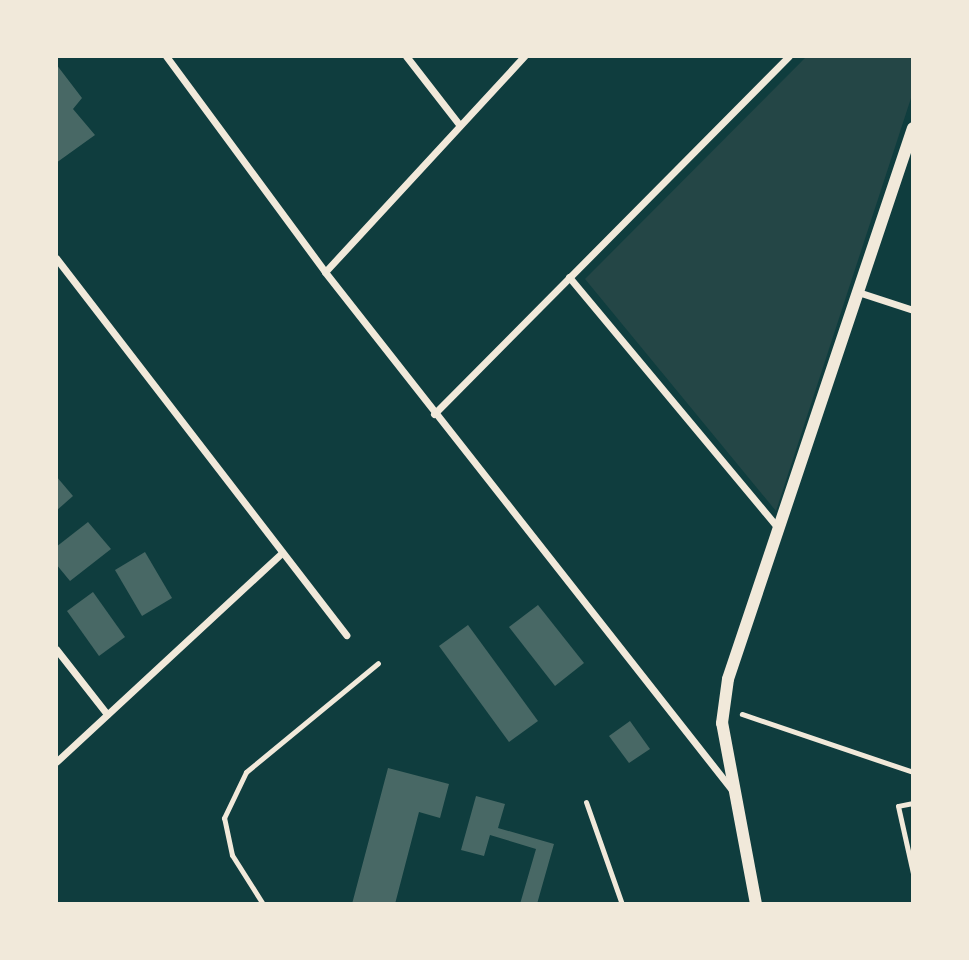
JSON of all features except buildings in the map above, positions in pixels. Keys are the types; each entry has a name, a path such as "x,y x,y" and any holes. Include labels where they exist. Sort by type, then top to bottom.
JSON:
{"street":[{"path":"166,56 325,272 434,414 736,797"},
{"path":"406,56 458,123"},
{"path":"325,272 458,123 524,56"},
{"path":"434,414 789,56"},
{"path":"756,904 736,797 724,708 779,529 913,128"},
{"path":"56,258 346,635"},
{"path":"569,277 779,529"},
{"path":"858,292 913,310"},
{"path":"56,762 282,553"},
{"path":"56,649 107,714"}],"lane":[{"path":"263,904 232,855 224,817 246,772 378,663"},
{"path":"586,802 622,904"},
{"path":"913,803 898,806 913,873"}],"path":[{"path":"724,708 913,772"}],"shaded area":[{"path":"807,56 913,56 913,92 776,511 585,279"}]}
